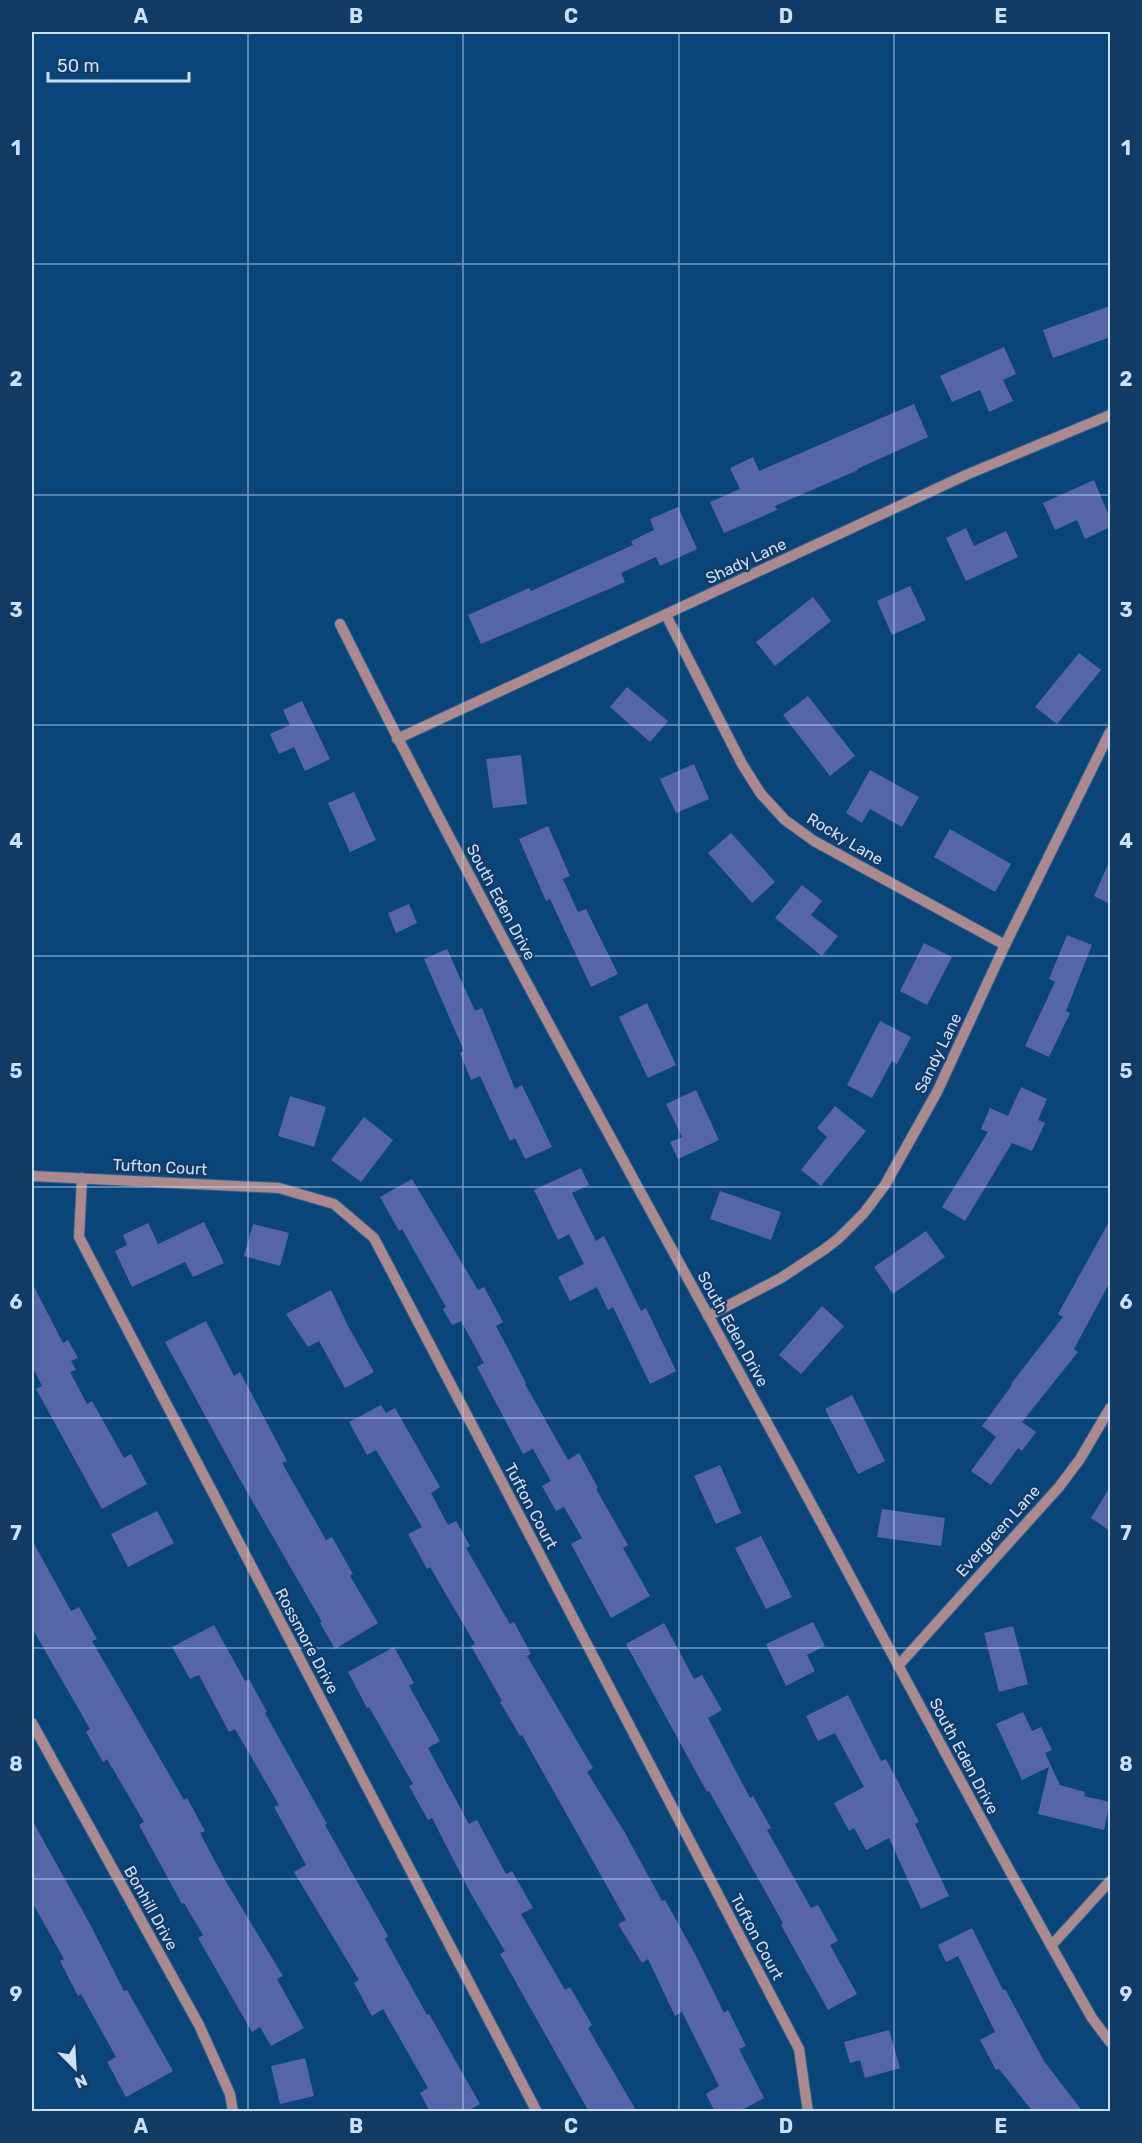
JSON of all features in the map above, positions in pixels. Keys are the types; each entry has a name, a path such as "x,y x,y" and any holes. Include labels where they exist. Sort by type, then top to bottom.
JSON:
{"street":[{"name":"Shady Lane","path":"397,739 966,475 1110,415"},
{"name":"Rocky Lane","path":"666,615 742,764 761,794 785,820 814,841 1005,945"},
{"name":"South Eden Drive","path":"340,624 430,802 898,1666 1051,1946 1092,2018 1110,2042"},
{"name":"Sandy Lane","path":"708,1316 781,1278 825,1249 839,1238 885,1185 937,1092 1005,945 1110,732"},
{"name":"Tufton Court","path":"32,1176 279,1188 334,1204 374,1238 799,2049 808,2112"},
{"name":"Rossmore Drive","path":"82,1178 79,1237 537,2112"},
{"name":"Evergreen Lane","path":"898,1666 1059,1487 1080,1459 1110,1408"},
{"name":"Bonhill Drive","path":"32,1723 199,2025 230,2094 233,2112"},
{"path":"1051,1946 1110,1881"}],"building":[{"path":"1110,306 1110,337 1053,358 1043,330"},
{"path":"1004,347 1016,374 1003,380 1013,401 989,412 980,390 952,402 940,376"},
{"path":"914,404 928,437 775,506 777,510 724,533 710,502 740,489 730,468 753,457 759,471"},
{"path":"1094,480 1110,518 1110,527 1085,539 1077,520 1055,530 1043,503"},
{"path":"678,507 697,549 660,566 656,557 621,573 625,582 481,644 468,615 529,588 531,591 633,545 631,541 654,530 650,519"},
{"path":"966,528 974,546 1006,531 1018,557 966,581 946,538"},
{"path":"910,586 926,620 892,635 877,601"},
{"path":"813,597 831,621 775,666 756,642"},
{"path":"1079,653 1101,670 1057,724 1035,707"},
{"path":"627,687 668,721 650,742 610,707"},
{"path":"808,696 855,756 830,776 783,715"},
{"path":"302,701 330,759 305,771 294,747 279,754 270,734 290,725 283,710"},
{"path":"521,755 527,804 493,808 486,759"},
{"path":"694,764 709,799 676,813 660,779"},
{"path":"870,770 919,797 902,827 870,809 862,823 846,813"},
{"path":"354,792 376,840 350,852 328,803"},
{"path":"548,826 570,876 563,879 578,912 586,909 618,974 591,987 550,899 546,901 519,839"},
{"path":"950,829 1011,864 995,892 934,857"},
{"path":"731,833 775,882 752,903 708,853"},
{"path":"1110,860 1110,904 1094,896"},
{"path":"802,885 822,901 811,915 838,936 822,956 775,918"},
{"path":"409,904 417,923 396,933 388,913"},
{"path":"1067,935 1092,945 1066,1011 1070,1013 1049,1057 1025,1046 1055,982 1049,979"},
{"path":"924,943 952,957 927,1005 900,991"},
{"path":"447,949 475,1011 482,1008 515,1089 522,1085 552,1147 525,1159 515,1138 510,1141 480,1076 471,1080 460,1053 464,1051 424,959"},
{"path":"647,1003 676,1065 648,1078 619,1017"},
{"path":"880,1021 911,1037 897,1064 892,1061 872,1098 847,1085"},
{"path":"1021,1087 1047,1099 1038,1120 1045,1123 1032,1151 1012,1143 965,1221 942,1207 988,1132 981,1129 990,1108 1008,1116"},
{"path":"696,1090 719,1140 678,1159 670,1142 682,1137 666,1104"},
{"path":"290,1096 326,1107 314,1147 278,1136"},
{"path":"835,1106 866,1131 821,1186 801,1170 827,1137 817,1128"},
{"path":"364,1117 393,1140 361,1182 331,1160"},
{"path":"581,1168 589,1185 572,1193 596,1241 604,1236 641,1311 646,1308 676,1371 650,1384 613,1307 608,1310 597,1287 570,1301 558,1277 584,1264 569,1234 558,1240 534,1190"},
{"path":"412,1179 478,1290 484,1287 503,1322 496,1326 525,1384 568,1460 579,1453 598,1488 596,1489 628,1545 623,1548 650,1596 611,1618 571,1544 582,1538 564,1507 556,1511 542,1486 551,1481 533,1449 523,1454 477,1367 484,1363 461,1321 452,1325 443,1309 446,1307 402,1229 399,1231 380,1197"},
{"path":"720,1191 781,1212 771,1240 710,1219"},
{"path":"1110,1220 1110,1282 1074,1349 1078,1352 1022,1422 1036,1432 1022,1451 1018,1448 991,1485 971,1471 996,1437 982,1426 1063,1317 1058,1314"},
{"path":"204,1222 224,1263 193,1277 185,1262 132,1287 115,1251 127,1245 123,1235 148,1223 158,1244"},
{"path":"253,1224 289,1233 280,1266 244,1256"},
{"path":"926,1231 945,1257 893,1294 874,1267"},
{"path":"32,1283 63,1343 68,1340 78,1358 71,1361 76,1370 70,1372 87,1404 92,1401 124,1458 131,1454 147,1484 102,1509 36,1389 42,1386 32,1366"},
{"path":"331,1290 374,1372 345,1388 319,1341 308,1347 286,1314"},
{"path":"822,1306 844,1326 801,1374 779,1355"},
{"path":"206,1321 234,1376 240,1372 287,1461 282,1463 326,1540 332,1537 353,1574 350,1576 378,1623 335,1649 165,1342"},
{"path":"852,1395 885,1461 858,1474 825,1409"},
{"path":"381,1405 386,1413 395,1408 440,1487 431,1493 448,1525 456,1521 470,1546 466,1548 510,1624 514,1622 531,1654 527,1656 593,1768 587,1772 625,1833 662,1901 665,1900 724,2013 728,2010 746,2046 739,2049 764,2098 738,2112 715,2112 706,2094 719,2086 682,2012 675,2016 648,1959 642,1963 618,1924 626,1920 522,1735 520,1736 500,1702 502,1701 471,1646 475,1644 430,1567 427,1569 408,1534 422,1527 376,1450 367,1455 349,1422"},
{"path":"720,1465 741,1513 716,1524 694,1476"},
{"path":"1110,1487 1110,1531 1091,1518"},
{"path":"882,1509 945,1518 941,1546 877,1537"},
{"path":"157,1511 174,1543 128,1567 111,1534"},
{"path":"761,1536 792,1597 766,1609 735,1548"},
{"path":"32,1540 71,1611 79,1607 97,1639 92,1641 184,1800 187,1798 205,1831 200,1833 225,1880 283,1976 277,1979 304,2028 271,2046 260,2027 252,2032 198,1938 203,1935 184,1903 182,1904 139,1825 144,1822 107,1759 103,1762 86,1732 90,1729 32,1628"},
{"path":"813,1622 825,1646 807,1655 815,1671 786,1686 766,1644"},
{"path":"664,1623 694,1679 702,1675 722,1710 708,1718 750,1798 753,1796 771,1828 767,1830 811,1908 818,1905 838,1941 830,1945 857,1994 828,2010 781,1925 783,1923 709,1791 707,1792 626,1644"},
{"path":"214,1625 245,1681 249,1679 267,1712 265,1713 327,1824 325,1825 388,1936 385,1939 480,2104 466,2112 430,2112 420,2093 428,2088 383,2009 372,2016 354,1983 359,1980 294,1872 306,1865 274,1807 279,1805 235,1729 229,1732 199,1675 190,1679 172,1647"},
{"path":"1013,1626 1028,1684 999,1692 984,1633"},
{"path":"394,1647 414,1683 409,1686 440,1741 428,1748 469,1824 477,1820 506,1874 512,1871 533,1908 521,1914 565,1990 570,1987 592,2025 588,2028 637,2112 589,2112 500,1954 505,1951 471,1894 432,1818 428,1820 409,1786 413,1784 348,1672"},
{"path":"848,1695 881,1761 886,1759 919,1822 915,1824 949,1896 921,1909 889,1838 866,1850 854,1828 849,1831 834,1803 864,1787 835,1733 818,1741 806,1716"},
{"path":"1023,1712 1032,1731 1041,1727 1052,1750 1045,1753 1060,1785 1085,1792 1084,1796 1110,1802 1104,1830 1038,1814 1049,1767 1022,1780 996,1724"},
{"path":"32,1820 124,1991 127,1990 173,2071 126,2097 107,2062 116,2057 81,1994 78,1996 60,1961 64,1959 32,1902"},
{"path":"972,1928 1003,1990 1005,1989 1044,2061 1083,2112 1033,2112 999,2069 996,2070 980,2040 995,2032 958,1956 946,1962 938,1945"},
{"path":"889,2030 900,2068 865,2078 860,2060 850,2063 844,2042"},
{"path":"305,2058 314,2096 280,2104 271,2066"}]}
